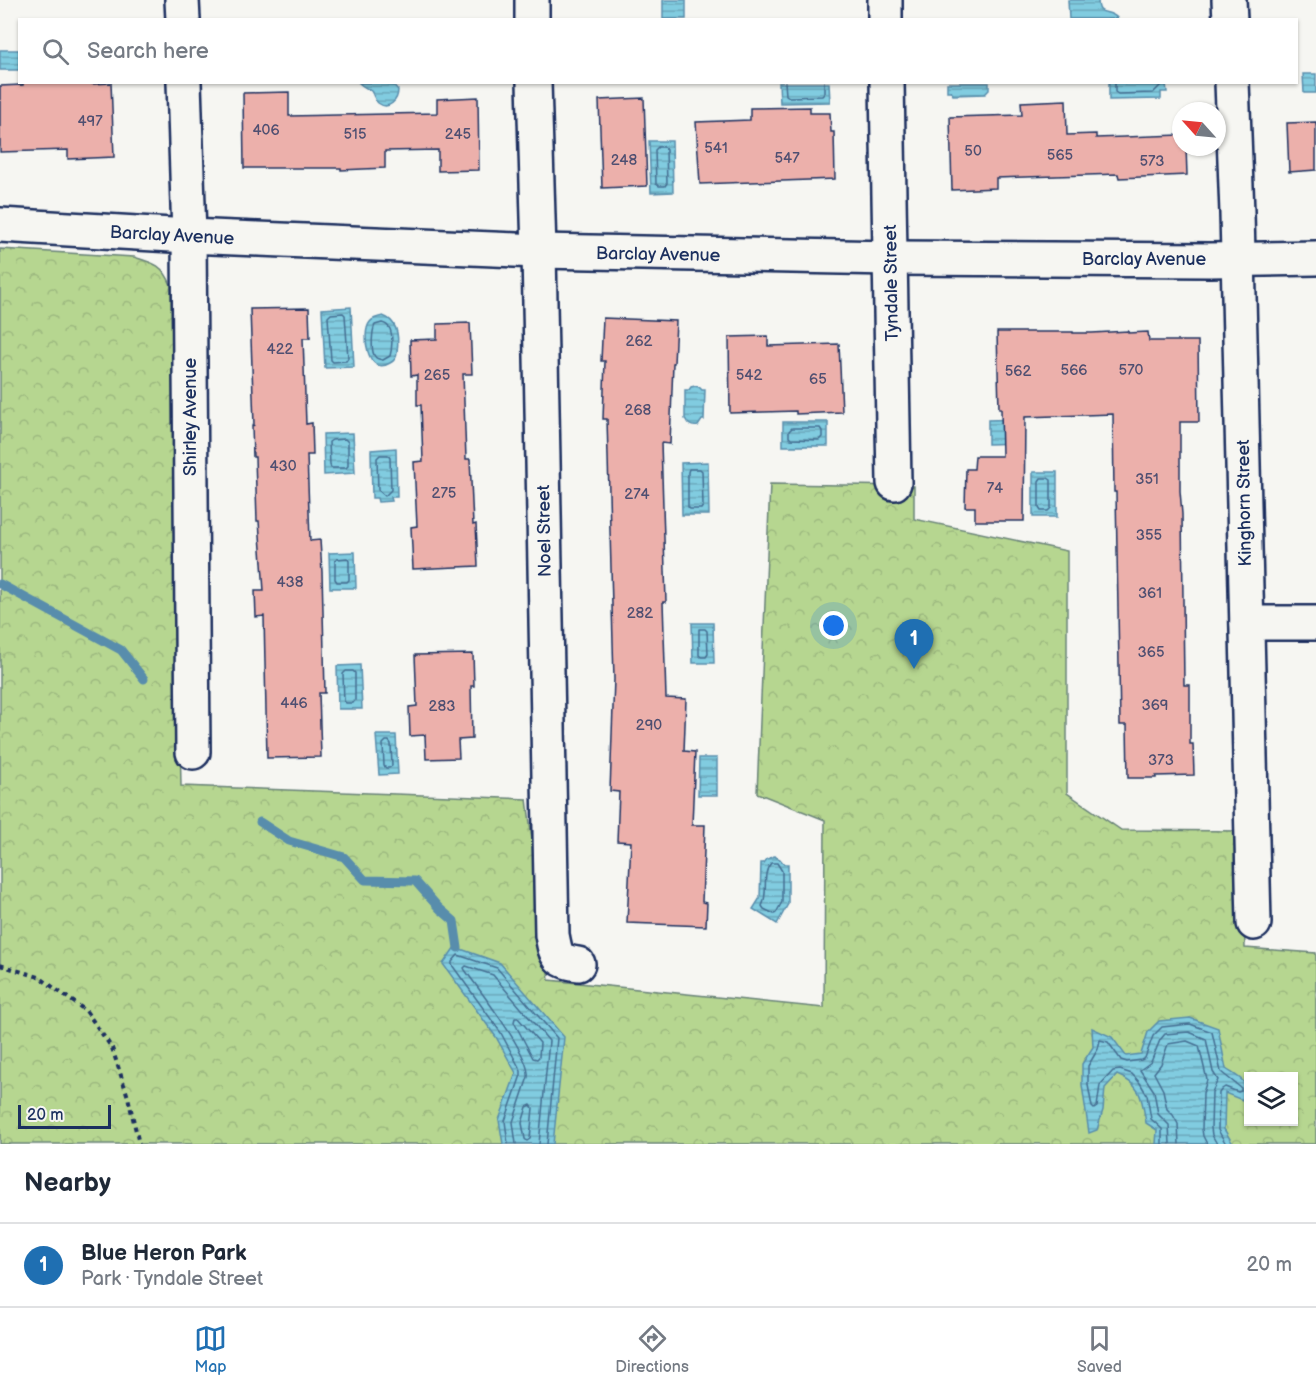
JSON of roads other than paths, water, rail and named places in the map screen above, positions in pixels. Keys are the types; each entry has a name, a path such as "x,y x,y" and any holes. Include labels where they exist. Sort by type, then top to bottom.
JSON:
{"street":[{"path":"182,0 183,18"},
{"path":"531,0 532,18"},
{"path":"885,0 885,18"},
{"path":"1229,0 1230,18"},
{"name":"Shirley Avenue","path":"184,84 189,236 193,752"},
{"name":"Noel Street","path":"534,84 552,935 555,952 559,958 568,963 578,964"},
{"name":"Tyndale Street","path":"887,84 894,483"},
{"name":"Kinghorn Street","path":"1232,84 1254,923"},
{"name":"Barclay Avenue","path":"0,225 189,236 539,251 891,258 1316,258"},
{"path":"1247,623 1316,623"}],"water":[{"path":"663,0 686,0 686,18 663,18"},
{"path":"1068,0 1098,0 1098,6 1102,11 1117,18 1069,18"},
{"path":"0,50 18,50 18,70 0,70"},
{"path":"1303,74 1316,74 1316,93 1304,93"},
{"path":"360,84 393,84 398,90 392,103 386,106 377,102 371,91"},
{"path":"779,84 829,84 830,102 780,103"},
{"path":"947,84 989,84 989,90 985,94 953,95 951,91 947,91"},
{"path":"1109,84 1166,84 1167,92 1161,92 1161,99 1109,100"},
{"path":"649,141 672,141 673,192 651,193"},
{"path":"351,307 354,367 325,368 322,309"},
{"path":"383,316 395,326 398,341 395,359 382,366 371,359 366,335 370,322"},
{"path":"695,386 705,390 704,420 698,426 692,426 685,419 685,390"},
{"path":"1021,419 1022,443 988,444 988,420"},
{"path":"783,422 828,422 828,446 783,446"},
{"path":"353,433 355,473 324,475 323,434"},
{"path":"396,448 397,497 391,497 392,501 378,502 377,498 372,498 371,450"},
{"path":"708,462 709,515 682,515 681,463"},
{"path":"1033,472 1057,472 1057,517 1033,517"},
{"path":"355,552 356,588 330,588 329,553"},
{"path":"692,623 713,623 714,663 693,663"},
{"path":"360,665 362,709 338,709 337,666"},
{"path":"376,735 396,735 398,774 379,775"},
{"path":"699,758 717,758 717,795 698,795"},
{"path":"774,856 784,864 788,864 788,904 777,924 753,909 760,898 761,863"},
{"path":"455,947 500,963 564,1037 553,1144 503,1144 499,1120 516,1073 496,1037 443,964"},
{"path":"1190,1018 1218,1028 1226,1069 1244,1083 1244,1099 1225,1093 1224,1129 1233,1144 1156,1144 1157,1130 1146,1123 1136,1088 1132,1083 1117,1075 1105,1088 1103,1110 1097,1130 1089,1133 1082,1085 1082,1064 1093,1047 1092,1028 1112,1037 1126,1056 1141,1054 1148,1032 1159,1021"}],"waterway":[{"path":"0,584 121,650 144,679"},
{"path":"260,822 289,841 344,857 365,880 415,881 454,921 458,948"}],"place":[{"name":"Blue Heron Park","path":"914,669"}]}
